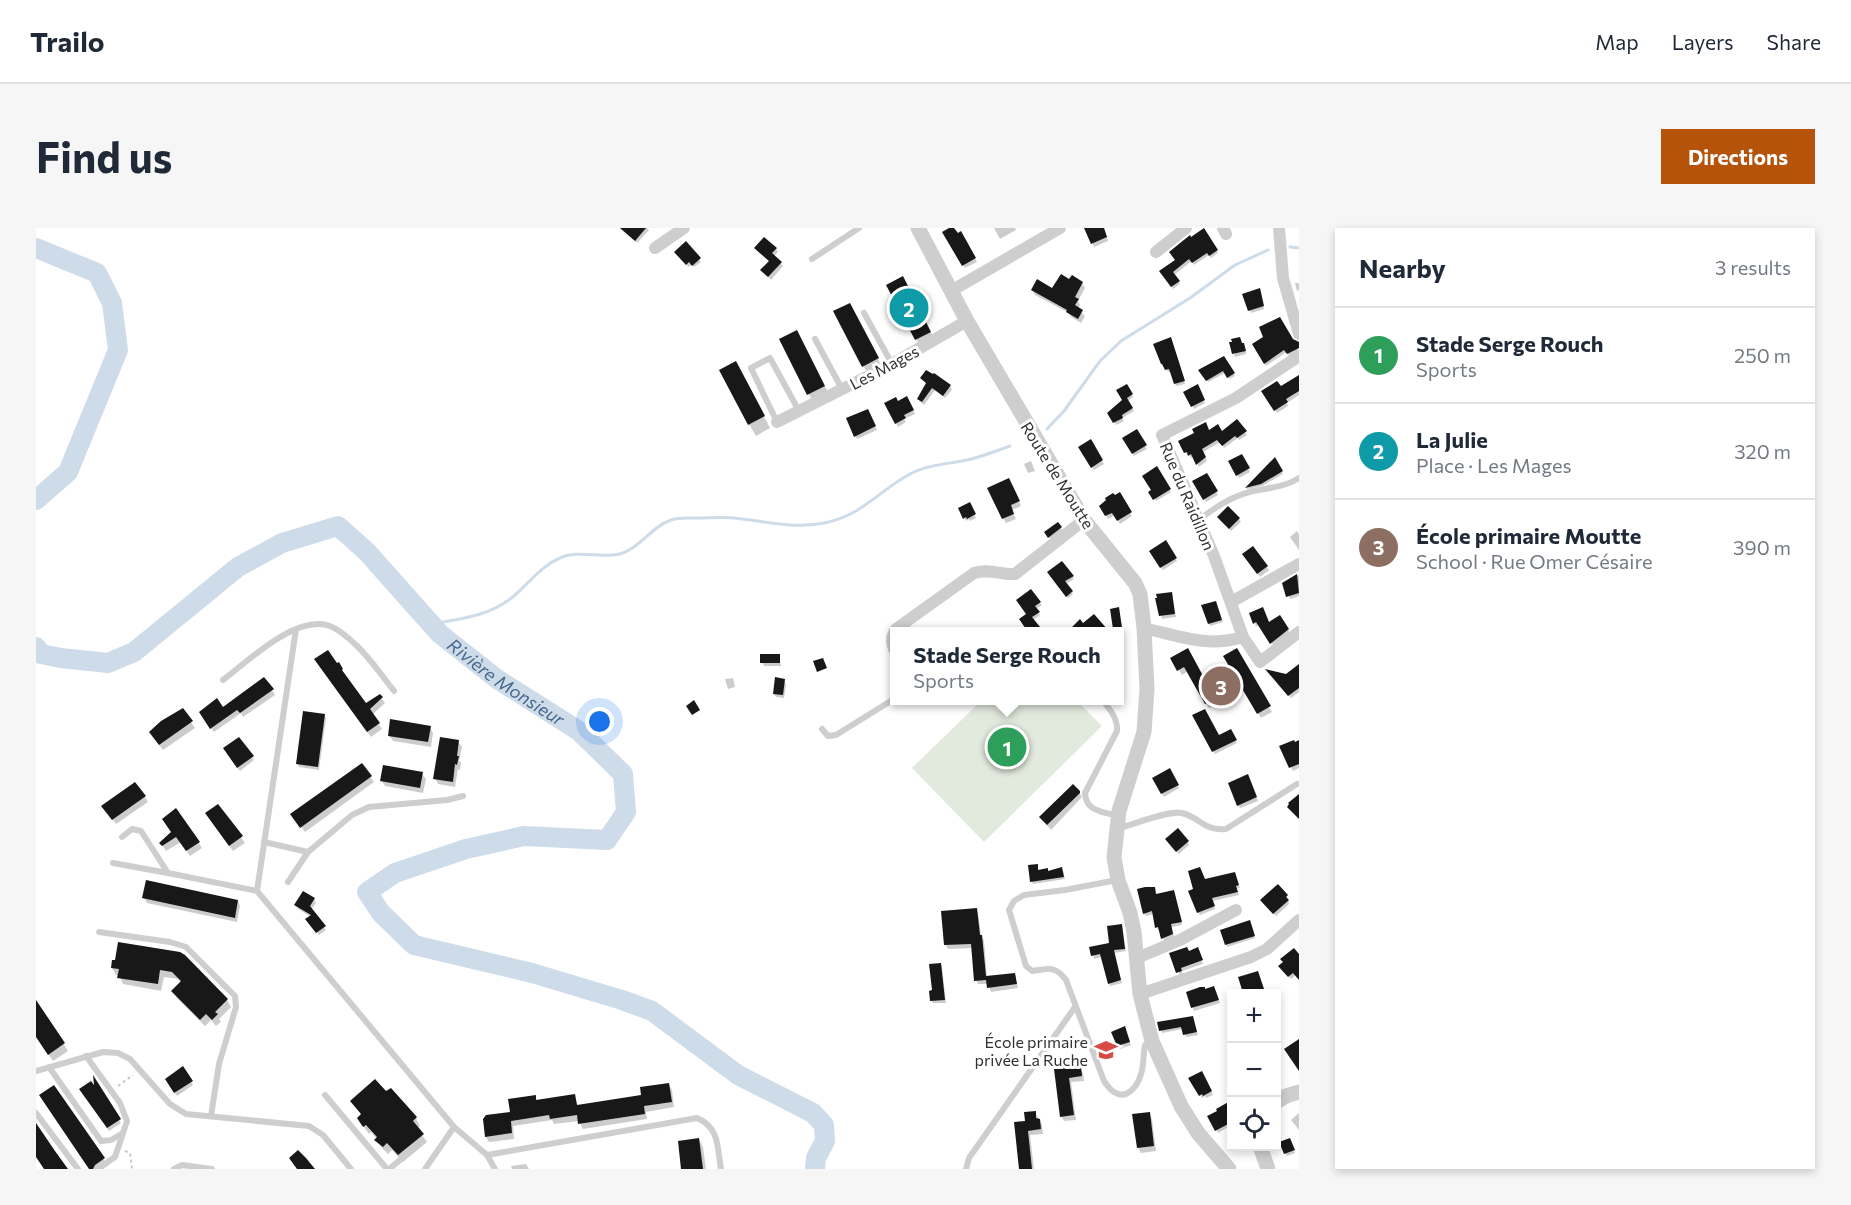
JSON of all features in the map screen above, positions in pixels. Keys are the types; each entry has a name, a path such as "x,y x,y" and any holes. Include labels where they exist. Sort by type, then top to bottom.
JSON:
{"street":[{"path":"655,248 684,228"},
{"name":"Route de Moutte","path":"918,228 967,321 1084,520 1138,588 1144,628 1147,689 1144,732 1117,823 1114,857 1118,880 1134,932 1140,994 1152,1041 1181,1106 1198,1133 1229,1169"},
{"path":"951,291 1060,228"},
{"path":"1156,252 1186,228"},
{"path":"1279,228 1283,278 1299,334"},
{"name":"Les Mages","path":"777,422 892,364 967,321"},
{"name":"Rue du Raidillon","path":"1299,356 1236,398 1162,435 1213,554 1243,637 1260,662 1299,632"},
{"path":"899,627 974,573 981,570 1008,575 1015,574 1084,520"},
{"path":"1231,602 1299,564"},
{"path":"1144,628 1200,642 1226,642 1243,637"},
{"path":"1137,958 1180,940 1236,910"},
{"path":"1140,994 1251,957 1267,948 1299,920"},
{"path":"1281,1099 1299,1092"},
{"path":"1262,1151 1268,1169"}],"lane":[{"path":"812,259 859,228"},
{"path":"864,313 892,364"},
{"path":"815,339 842,389"},
{"name":"Les Mages","path":"777,422 751,368 770,358 799,411"},
{"path":"1199,520 1225,500 1290,483 1299,478"},
{"path":"223,680 278,638 313,624 330,626 356,645 394,691"},
{"path":"257,891 296,629"},
{"path":"822,729 828,736 836,735 890,701"},
{"path":"1106,705 1114,717 1117,731 1085,794 1086,802 1090,807 1117,823 1172,812 1184,813 1214,830 1226,829 1297,784"},
{"path":"288,882 308,852 352,815 369,807 447,801 463,796"},
{"path":"122,837 132,829 141,831 168,873"},
{"path":"264,842 308,852"},
{"path":"113,863 257,891 454,1127 487,1155 495,1169"},
{"path":"1118,880 1024,895 1014,901 1009,910 1026,966 1032,971 1053,969 1060,971 1066,980 1104,1081 1113,1092 1121,1095 1129,1093 1137,1085 1142,1072 1145,1045 1152,1041"},
{"path":"99,932 170,942 186,947 235,996 236,1007 219,1064 211,1116"},
{"path":"966,1169 969,1158 1075,1007"},
{"path":"37,1069 103,1052 118,1053 130,1059 170,1104 186,1114 309,1126 323,1135 351,1169"},
{"path":"86,1056 120,1103 126,1121 115,1157 98,1169"},
{"path":"49,1067 101,1141 111,1140 123,1133"},
{"path":"325,1095 388,1169 405,1156"},
{"path":"36,1113 78,1169"},
{"path":"487,1155 697,1119 708,1123 715,1132 721,1169"},
{"path":"425,1169 454,1127"},
{"path":"174,1169 182,1165 212,1169"}],"path":[{"path":"111,1091 140,1070"},
{"path":"118,1149 130,1153 132,1169"}],"shaded area":[{"path":"977,705 1081,705 1102,726 984,842 912,768"}],"building":[{"path":"620,228 646,228 635,241"},
{"path":"954,228 958,233 961,231 976,258 962,266 942,232"},
{"path":"1084,228 1104,228 1107,237 1091,244"},
{"path":"1204,228 1218,250 1209,256 1207,253 1192,263 1189,259 1173,272 1180,281 1171,287 1159,271 1175,260 1169,252 1190,235 1191,237"},
{"path":"764,237 777,248 772,253 782,262 768,277 760,270 769,261 754,248"},
{"path":"686,241 701,258 692,266 689,262 686,265 674,252"},
{"path":"1061,274 1069,279 1072,275 1083,282 1075,297 1079,299 1075,305 1083,310 1078,319 1066,312 1067,310 1031,290 1037,279 1052,288"},
{"path":"903,276 931,332 915,340 886,285"},
{"path":"1260,288 1264,306 1248,311 1242,294"},
{"path":"850,303 879,358 862,367 833,311"},
{"path":"1280,317 1293,339 1299,342 1299,348 1287,354 1284,350 1264,364 1252,344 1263,337 1259,327"},
{"path":"797,330 825,386 807,395 779,339"},
{"path":"1171,337 1185,381 1174,384 1169,369 1165,370 1161,364 1153,344"},
{"path":"1240,337 1246,351 1232,354 1229,342 1232,342 1231,339"},
{"path":"1224,356 1235,373 1227,378 1223,371 1206,381 1198,370"},
{"path":"736,361 765,416 748,425 719,370"},
{"path":"926,370 951,385 943,396 932,388 922,402 917,399 926,383 920,378"},
{"path":"1299,375 1299,391 1286,399 1288,402 1274,411 1261,391 1277,381 1281,386"},
{"path":"1127,384 1133,394 1127,398 1133,408 1122,415 1123,418 1113,423 1107,413 1122,400 1116,390"},
{"path":"1198,384 1205,400 1191,407 1183,392"},
{"path":"907,396 914,410 904,415 906,418 895,424 884,403 896,397 898,401"},
{"path":"868,409 876,426 854,437 846,418"},
{"path":"1237,419 1247,431 1237,438 1235,436 1222,446 1217,440 1202,449 1206,457 1196,465 1191,454 1188,456 1187,452 1184,453 1178,441 1194,433 1192,429 1206,422 1209,430 1218,424 1222,431"},
{"path":"1137,429 1147,445 1132,454 1122,438"},
{"path":"1091,439 1103,460 1091,468 1078,447"},
{"path":"1242,454 1250,468 1236,476 1228,461"},
{"path":"1275,457 1283,471 1261,484 1245,488"},
{"path":"1157,466 1171,489 1153,500 1148,492 1151,490 1142,476"},
{"path":"1207,473 1218,491 1203,500 1192,481"},
{"path":"1009,478 1020,501 1011,505 1014,514 1002,519 987,488"},
{"path":"1120,492 1132,512 1117,521 1112,513 1105,516 1099,506 1106,500 1105,498"},
{"path":"970,502 976,514 963,519 958,508"},
{"path":"1228,506 1240,518 1229,529 1217,517"},
{"path":"1058,522 1062,527 1048,538 1044,532"},
{"path":"1166,540 1177,558 1160,568 1149,551"},
{"path":"1253,546 1268,566 1257,574 1242,554"},
{"path":"1062,561 1074,576 1065,581 1073,591 1066,597 1047,572"},
{"path":"1297,574 1299,593 1286,597 1282,583"},
{"path":"1031,589 1041,602 1035,606 1040,612 1032,617 1040,627 1025,627 1019,619 1026,614 1016,600"},
{"path":"1172,592 1175,614 1159,616 1156,594"},
{"path":"1216,601 1222,620 1208,624 1201,605"},
{"path":"1119,607 1122,627 1113,627 1110,609"},
{"path":"1263,607 1269,622 1280,615 1289,629 1270,644 1256,622 1253,624 1249,613"},
{"path":"1094,614 1105,627 1072,627 1080,619 1083,623"},
{"path":"1188,648 1215,698 1205,704 1184,667 1177,671 1170,658"},
{"path":"1237,648 1271,706 1257,714 1223,656"},
{"path":"328,650 337,663 339,662 342,670 366,703 380,694 383,697 370,709 380,723 367,732 314,659"},
{"path":"760,654 780,654 780,663 760,663"},
{"path":"823,658 827,668 817,672 813,661"},
{"path":"1299,664 1299,688 1288,696 1265,669 1286,674"},
{"path":"264,677 274,689 240,713 237,710 210,729 199,712 217,698 223,707"},
{"path":"775,677 785,679 783,695 773,694"},
{"path":"694,700 700,710 692,715 686,706"},
{"path":"183,708 193,721 159,745 149,732 161,721"},
{"path":"1205,709 1219,735 1231,729 1237,740 1212,752 1192,715"},
{"path":"303,711 325,714 318,767 296,764"},
{"path":"390,719 431,726 428,742 388,736"},
{"path":"239,737 254,756 237,768 223,748"},
{"path":"440,737 459,740 457,756 459,756 457,765 455,764 453,782 433,779"},
{"path":"1294,740 1295,742 1299,740 1299,764 1289,768 1279,746"},
{"path":"362,763 372,776 300,828 290,814"},
{"path":"383,765 423,772 420,788 380,781"},
{"path":"1170,768 1179,785 1161,794 1152,778"},
{"path":"1248,774 1257,797 1237,806 1228,783"},
{"path":"135,782 146,796 112,820 101,806"},
{"path":"1073,784 1080,793 1047,825 1039,817"},
{"path":"1299,794 1299,819 1287,807 1288,803"},
{"path":"218,804 243,836 229,846 205,813"},
{"path":"176,808 200,842 186,851 176,837 162,846 159,843 171,832 162,819"},
{"path":"1178,828 1189,841 1176,852 1165,839"},
{"path":"1038,864 1038,870 1048,868 1048,871 1062,867 1064,877 1030,882 1028,865"},
{"path":"1200,867 1205,879 1235,872 1239,885 1236,886 1238,892 1212,898 1215,906 1197,913 1188,891 1193,889 1188,871"},
{"path":"146,880 238,900 235,918 142,898"},
{"path":"1278,884 1288,895 1286,897 1289,900 1273,914 1260,900"},
{"path":"1155,887 1156,894 1174,890 1182,922 1171,924 1173,934 1161,939 1158,927 1155,928 1152,911 1143,914 1137,889"},
{"path":"303,891 315,898 310,906 326,926 316,933 305,919 311,915 294,905"},
{"path":"977,908 986,976 1015,973 1017,984 987,988 986,980 974,981 971,944 944,945 941,911"},
{"path":"1250,920 1255,936 1225,945 1220,930"},
{"path":"1122,924 1125,949 1114,950 1121,980 1108,984 1100,954 1091,956 1089,947 1109,943 1107,926"},
{"path":"118,942 180,952 228,999 215,1012 218,1014 212,1020 206,1014 200,1020 171,991 181,981 172,972 160,970 158,984 117,978 119,969 111,968"},
{"path":"1187,947 1189,951 1198,947 1203,960 1181,968 1182,971 1176,973 1169,953"},
{"path":"1294,948 1299,954 1299,980 1293,973 1288,977 1278,966 1283,962 1280,959"},
{"path":"941,963 945,1000 930,1001 929,991 932,990 929,964"},
{"path":"1258,971 1264,989 1242,989 1238,977"},
{"path":"1214,986 1219,1000 1191,1008 1186,992 1200,987 1205,987 1205,989"},
{"path":"36,1000 65,1043 48,1055 36,1037"},
{"path":"1193,1016 1197,1032 1183,1035 1181,1027 1159,1031 1157,1022"},
{"path":"1125,1026 1130,1042 1117,1046 1111,1032"},
{"path":"1299,1039 1299,1071 1284,1049"},
{"path":"1077,1057 1082,1076 1069,1078 1074,1115 1060,1117 1054,1069 1066,1068 1065,1058"},
{"path":"183,1066 193,1081 174,1093 165,1079"},
{"path":"1202,1071 1212,1091 1199,1096 1188,1078"},
{"path":"93,1075 121,1119 107,1128 79,1089 91,1081 94,1085"},
{"path":"375,1079 386,1091 391,1088 417,1117 413,1121 424,1134 398,1155 387,1143 383,1147 374,1140 377,1137 366,1125 363,1127 357,1118 361,1114 350,1101"},
{"path":"669,1083 672,1102 644,1106 645,1114 578,1124 577,1115 550,1119 549,1115 511,1121 512,1133 485,1137 483,1119 486,1115 510,1112 508,1099 536,1095 536,1100 575,1094 577,1105 641,1095 640,1087"},
{"path":"54,1085 105,1158 93,1169 89,1169 39,1095"},
{"path":"1227,1103 1227,1125 1215,1131 1207,1116 1217,1111 1216,1109"},
{"path":"1036,1111 1036,1118 1040,1119 1041,1129 1028,1131 1032,1169 1019,1169 1014,1122 1025,1121 1024,1112"},
{"path":"1150,1112 1154,1146 1137,1148 1132,1114"},
{"path":"36,1123 68,1169 44,1169 36,1157"},
{"path":"699,1138 703,1169 681,1169 678,1141"},
{"path":"1290,1138 1295,1150 1284,1154 1281,1141"},
{"path":"298,1150 315,1169 297,1169 289,1158"}],"waterway":[{"path":"1290,247 1299,248"},
{"name":"Rivière Monsieur","path":"36,248 97,273 112,303 118,350 68,472 36,500"},
{"path":"1047,429 1064,411 1100,361 1121,341 1190,298 1235,265 1268,250"},
{"path":"431,624 475,616 496,608 515,595 547,565 560,558 575,554 615,555 623,553 636,546 658,527 674,519 734,518 790,525 824,523 860,509 898,481 916,471 972,459 1010,446"},
{"name":"Rivière Monsieur","path":"36,647 41,654 108,663 134,652 238,567 282,543 338,526 367,552 440,634 497,679 579,731 623,774 626,812 607,840 524,836 466,849 395,873 367,892 381,913 414,945 532,973 652,1011 738,1075 813,1113 824,1125 825,1141 816,1158 815,1169"}],"place":[{"name":"La Julie","path":"909,308"},
{"name":"École primaire Moutte","path":"1221,686"},
{"name":"Stade Serge Rouch","path":"1007,747"},
{"name":"École primaire privée La Ruche","path":"1106,1050"}]}
